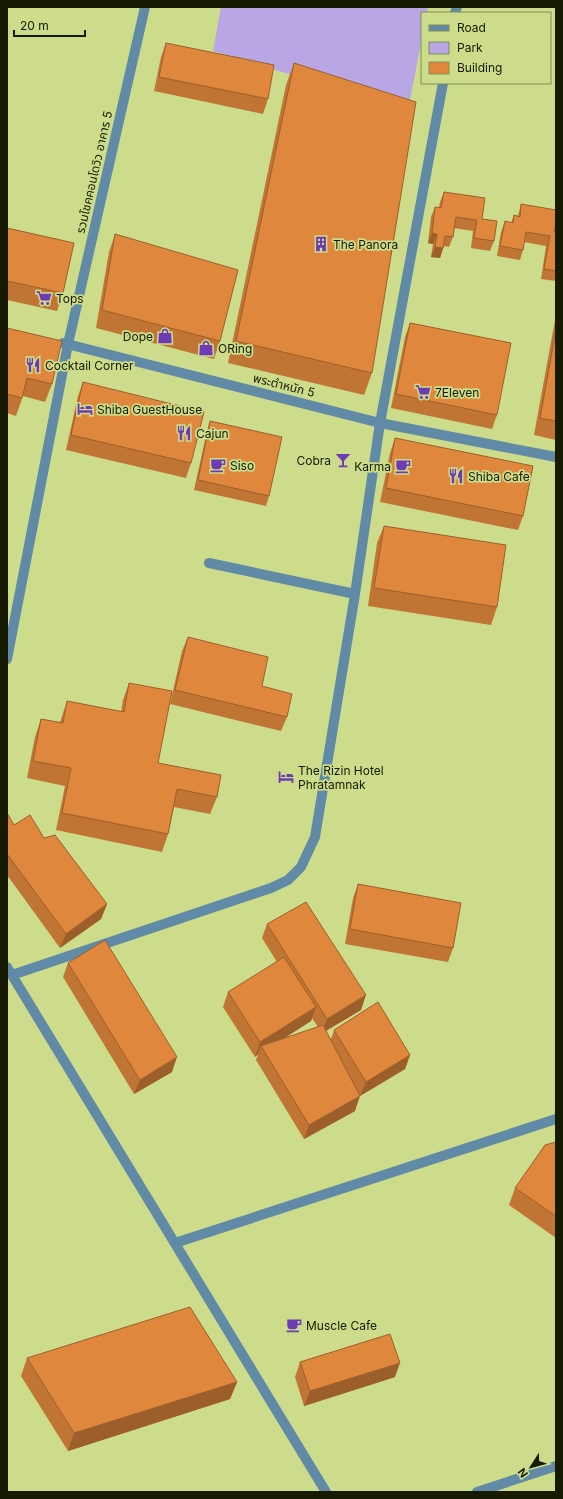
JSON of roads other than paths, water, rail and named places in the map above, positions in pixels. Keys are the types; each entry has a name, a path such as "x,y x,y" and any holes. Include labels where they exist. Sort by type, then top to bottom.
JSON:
{"street":[{"name":"รวมโชคคอนโดวิว อาคาร 5","path":"7,659 68,344 145,7"},
{"path":"326,1492 10,971 271,888 288,880 301,867 315,837 355,594 380,423 442,84"},
{"name":"พระตำหนัก 5","path":"53,340 380,423 556,457"},
{"path":"209,563 355,594"},
{"path":"175,1242 556,1118"},
{"path":"477,1492 556,1466"}],"place":[{"name":"The Panora","path":"321,244"},
{"name":"Tops","path":"44,298"},
{"name":"Dope","path":"165,336"},
{"name":"ORing","path":"206,348"},
{"name":"Cocktail Corner","path":"33,365"},
{"name":"7Eleven","path":"423,392"},
{"name":"Shiba GuestHouse","path":"85,409"},
{"name":"Cajun","path":"184,433"},
{"name":"Cobra","path":"343,460"},
{"name":"Siso","path":"218,465"},
{"name":"Karma","path":"403,466"},
{"name":"Shiba Cafe","path":"456,476"},
{"name":"The Rizin Hotel Phratamnak","path":"286,777"},
{"name":"Muscle Cafe","path":"294,1325"}]}
